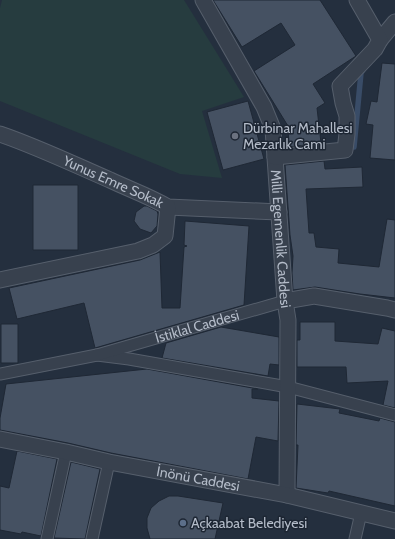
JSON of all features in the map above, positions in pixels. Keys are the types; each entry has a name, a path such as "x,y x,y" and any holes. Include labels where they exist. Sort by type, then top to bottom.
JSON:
{"street":[{"name":"Milli Egemenlik Caddesi","path":"203,0 264,106 273,129 285,301 288,320 287,495"},
{"path":"357,0 380,40"},
{"path":"275,157 345,150 347,116 340,86 374,49 395,22"},
{"name":"Yunus Emre Sokak","path":"0,134 30,144 168,207 279,212"},
{"path":"0,280 138,251 154,244 165,236 168,207"},
{"name":"İstiklal Caddesi","path":"0,374 97,355 285,301 314,296 395,310"},
{"path":"97,355 129,359 288,387 395,415"},
{"name":"İnönü Caddesi","path":"0,439 109,462 287,495 395,521"},
{"path":"47,539 66,452"},
{"path":"92,539 109,462"},
{"path":"355,539 361,513"}],"green space":[{"path":"2,0 184,0 244,97 202,111 222,178 180,174 0,101 0,8"}],"building":[{"path":"213,0 320,0 356,56 313,84 325,103 317,108 321,143 289,147 288,126 254,71 295,45 281,23 242,47"},
{"path":"382,63 395,64 395,160 370,158 373,125 366,124 371,101 377,102"},
{"name":"Dürbinar Mahallesi Mezarlık Cami","path":"248,101 264,159 223,170 207,112"},
{"path":"324,161 325,169 362,167 363,187 306,189 309,233 314,233 316,247 339,249 338,263 379,267 387,219 395,220 395,298 315,287 293,290 293,256 285,165"},
{"path":"33,185 78,185 78,250 33,250"},
{"path":"144,206 157,211 158,214 157,226 151,233 140,229 134,221 136,212"},
{"path":"185,221 249,226 244,305 95,348 84,303 17,319 9,288 140,260 160,252 162,308 180,308 184,247 187,246 184,245"},
{"path":"300,322 335,322 335,341 378,344 382,328 395,331 395,408 383,405 388,381 347,383 346,367 297,367 297,340 300,340"},
{"path":"1,324 18,324 18,363 1,363"},
{"path":"221,327 279,337 279,365 270,364 268,376 162,358 166,343"},
{"path":"147,369 258,389 252,389 252,398 279,401 278,441 256,437 248,479 0,430 0,418 6,384"},
{"path":"297,404 340,409 339,413 379,421 380,418 395,422 395,506 329,491 328,493 296,488 298,445 296,445"},
{"path":"17,451 57,459 41,536 22,532 21,534 0,530 0,486 9,488"},
{"path":"71,462 100,469 85,539 54,538"},
{"name":"Açkaabat Belediyesi","path":"169,496 223,503 215,539 150,539 147,528 147,518 151,508 159,501"}],"waterway":[{"path":"354,147 361,73 363,70"}],"place":[{"name":"Dürbinar Mahallesi Mezarlık Cami","path":"235,136"},
{"name":"Açkaabat Belediyesi","path":"183,523"}]}
